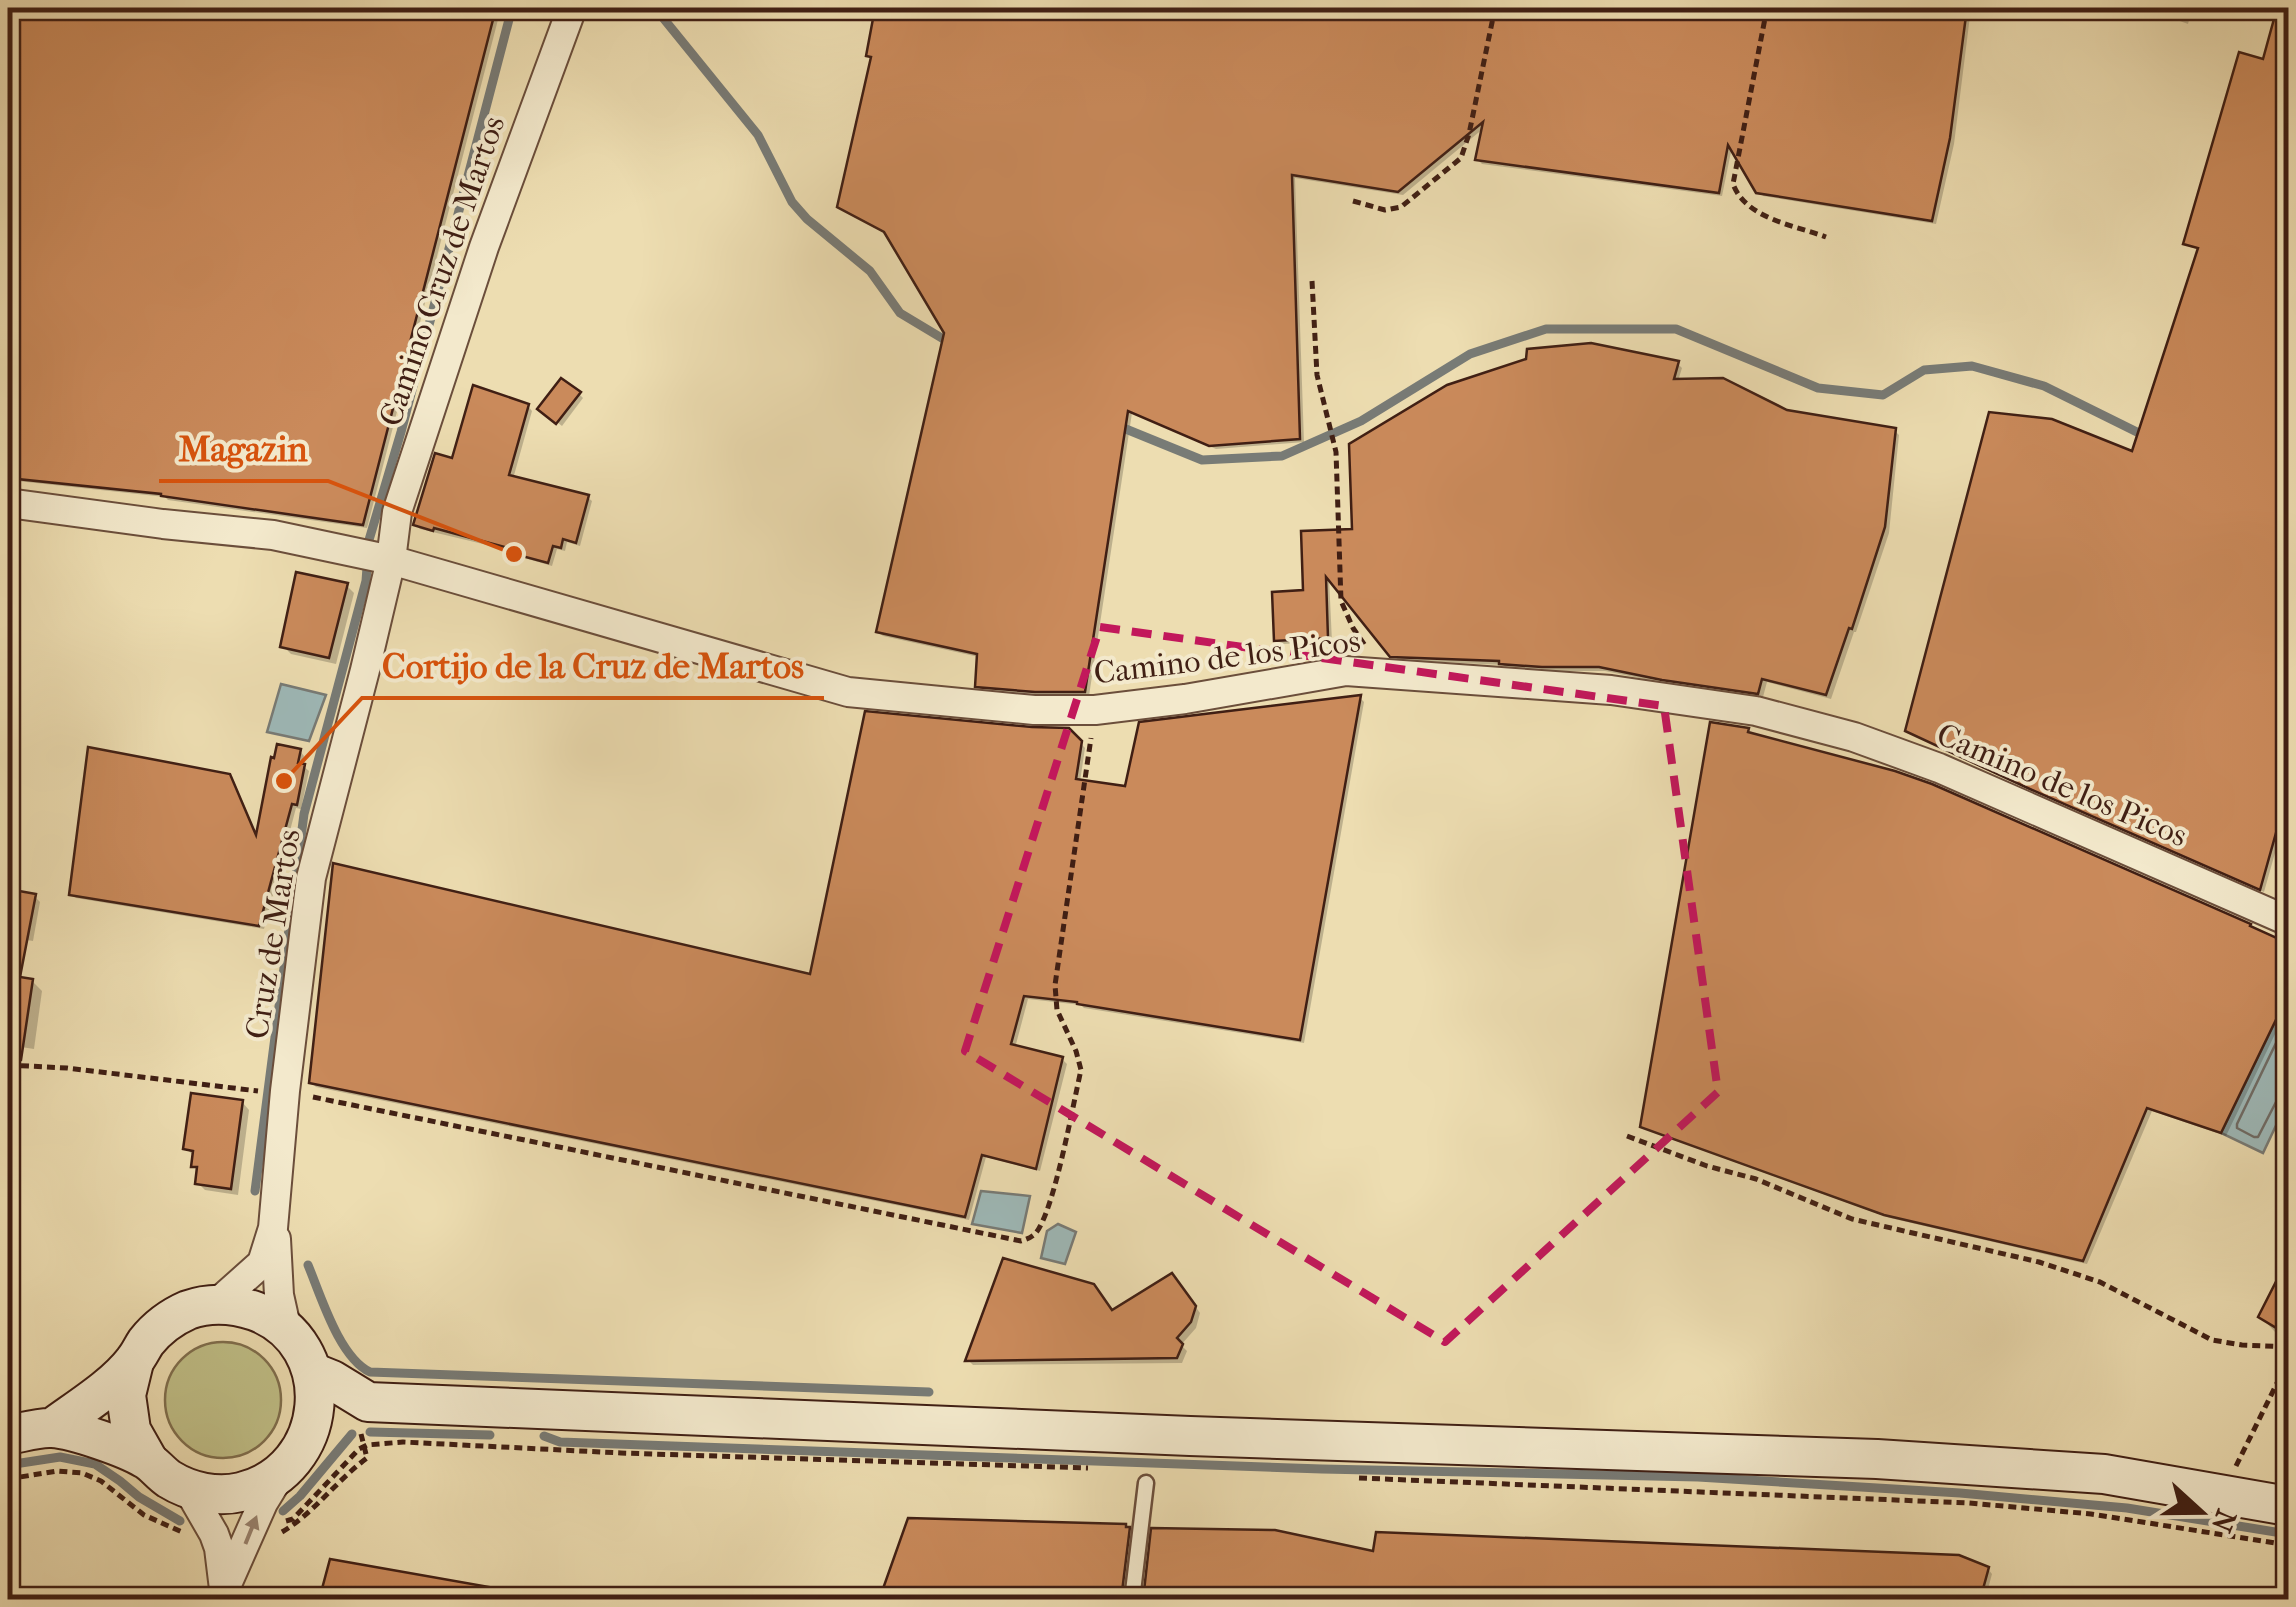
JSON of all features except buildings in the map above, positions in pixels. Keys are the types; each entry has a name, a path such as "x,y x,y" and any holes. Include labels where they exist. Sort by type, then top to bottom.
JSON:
{"main road":[{"path":"52,1428 134,1362 148,1339 167,1321 190,1309 216,1304 242,1306 266,1316 287,1331 302,1350 312,1372 316,1403 310,1433 282,1472 261,1486 238,1493 188,1489 166,1477 148,1460 131,1430 126,1396 134,1362"},
{"path":"312,1372 368,1402 1877,1459 2104,1474 2288,1506"},
{"path":"310,1433 368,1402"},
{"path":"8,1435 52,1428 108,1442 148,1460"}],"street":[{"name":"Camino Cruz de Martos","path":"375,556 397,512 484,247 572,8"},
{"name":"Camino de los Picos","path":"8,503 273,535 375,556 848,692 1034,710 1095,710 1186,699 1346,671 1611,690 1756,711 1838,732 1939,768 2288,921"},
{"name":"Cruz de Martos","path":"216,1304 262,1263 273,1228 310,878 365,670 375,556"},
{"path":"273,1228 287,1331"},
{"path":"222,1594 263,1503 282,1472"},
{"path":"188,1489 214,1534 222,1594"}],"lane":[{"path":"1132,1600 1146,1483"}],"path":[{"path":"1353,202 1385,210 1400,206 1461,158 1495,8"},
{"path":"1767,8 1733,184 1738,196 1754,211 1826,237"},
{"path":"1312,282 1317,375 1336,452 1341,601 1352,628 1385,674"},
{"path":"285,1092 1021,1241 1033,1237 1051,1199 1081,1070 1057,1010 1055,984 1095,710"},
{"path":"8,1064 250,1091"},
{"path":"1627,1136 1707,1166 1756,1179 1852,1219 2039,1262 2100,1282 2212,1340 2288,1347"},
{"path":"2224,1494 2288,1361"},
{"path":"368,1402 360,1436 363,1447 367,1458 301,1521 251,1551 247,1541 259,1531 293,1518 363,1447 404,1442 640,1454 1102,1468"},
{"path":"8,1478 57,1471 82,1473 169,1528 214,1534"},
{"path":"1360,1478 1969,1502 2092,1514 2288,1546"}],"highlighted area":[{"path":"1100,627 1664,706 1718,1092 1445,1342 965,1051"}],"shaded area":[{"path":"223,1342 245,1346 264,1359 277,1378 281,1400 277,1422 264,1441 245,1454 223,1458 201,1454 182,1441 169,1422 165,1400 169,1378 182,1359 201,1346"}],"water":[{"path":"281,684 326,695 309,741 267,732"},
{"path":"2288,995 2288,1100 2263,1153 2221,1133"},
{"path":"981,1191 1030,1196 1022,1233 972,1224"},
{"path":"1058,1224 1076,1232 1065,1264 1041,1258 1047,1231"}],"waterway":[{"path":"255,1191 304,814 366,581 369,540 512,8"},
{"path":"655,8 758,135 792,202 870,271 900,313 950,343"},
{"path":"1116,425 1202,460 1282,456 1361,421 1470,354 1546,329 1676,329 1818,388 1883,395 1924,370 1972,366 2044,386 2145,436"},
{"path":"308,1265 340,1340 370,1372 929,1392"},
{"path":"370,1432 490,1435"},
{"path":"283,1511 352,1434"},
{"path":"544,1436 560,1442 1322,1469 1698,1477 2127,1508 2288,1534"},
{"path":"8,1465 60,1457 95,1464 180,1521"}],"place":[{"name":"Magazin","path":"514,554"},
{"name":"Cortijo de la Cruz de Martos","path":"284,781"}]}
